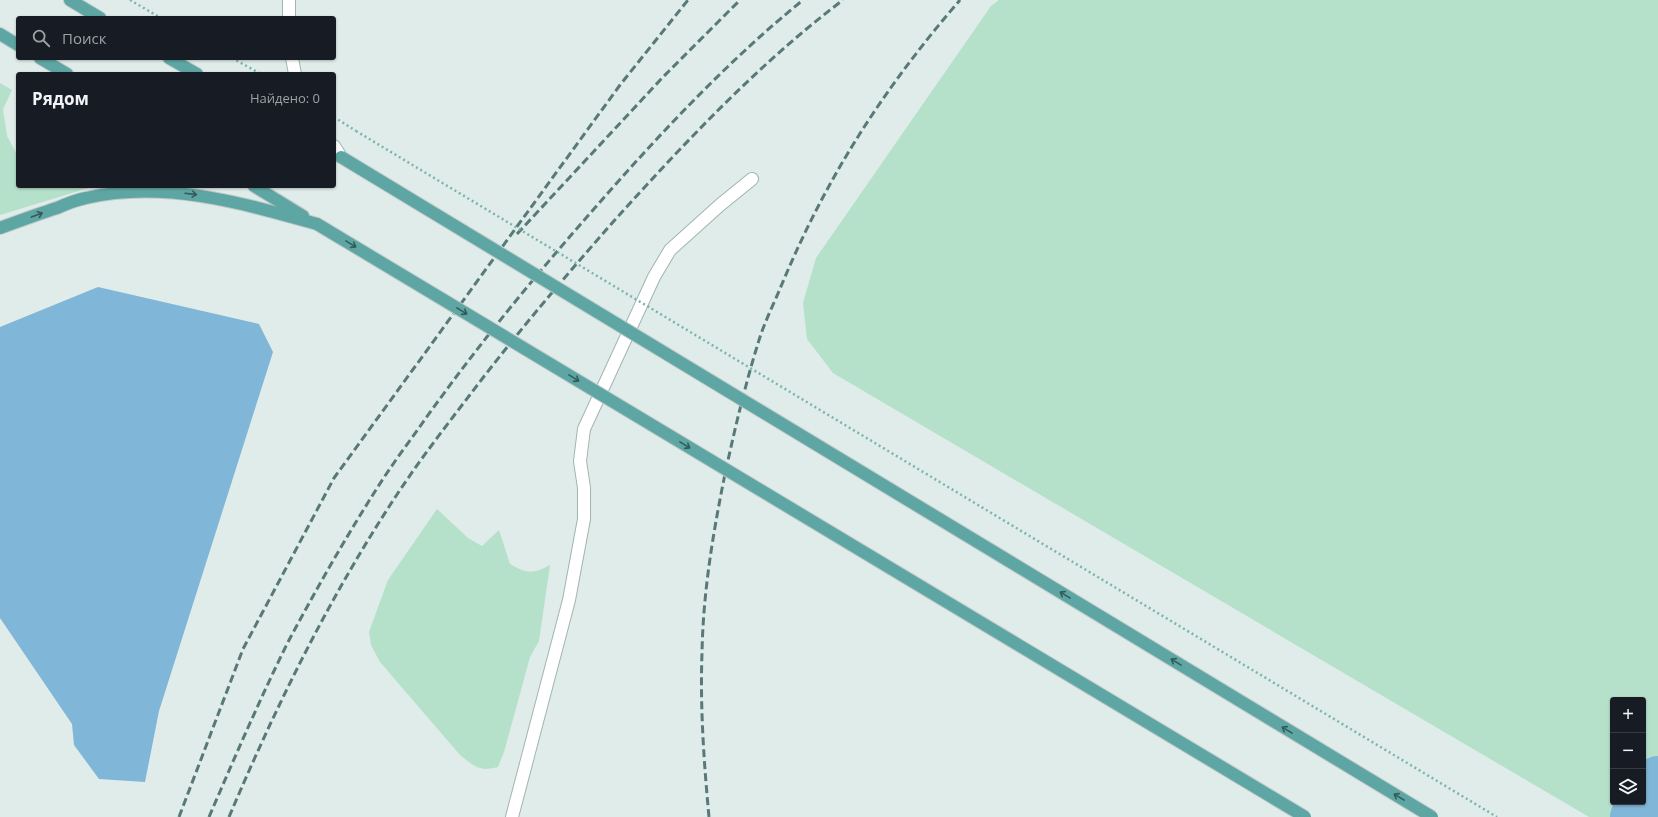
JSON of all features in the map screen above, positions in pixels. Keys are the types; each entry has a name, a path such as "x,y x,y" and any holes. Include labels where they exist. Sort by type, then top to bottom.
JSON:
{"main road":[{"path":"70,0 97,16"},
{"path":"0,34 16,44"},
{"path":"43,60 64,72"},
{"path":"172,60 194,72"},
{"path":"338,155 1432,817"},
{"path":"257,188 1305,817"},
{"path":"0,228 84,198 141,190 202,196 260,208 318,224"}],"street":[{"path":"289,0 289,16"},
{"path":"292,60 295,72"},
{"path":"512,817 569,600 584,519 584,488 580,461 584,429 654,278 670,250 720,205 752,179"}],"path":[{"path":"130,0 157,16"},
{"path":"236,60 257,72"},
{"path":"336,118 356,132 1497,817"}],"green space":[{"path":"999,0 1658,0 1658,817 1589,817 833,373 807,339 803,303 816,258 991,6"},
{"path":"0,83 12,90 3,109 7,136 16,152 16,188 88,188 0,215"},
{"path":"437,509 468,538 482,546 499,530 510,564 521,570 530,572 550,565 539,641 530,657 504,752 498,767 486,769 477,767 460,755 380,662 371,645 369,632 388,580"}],"water":[{"path":"98,287 259,324 273,352 159,711 145,782 99,779 74,745 72,724 0,618 0,327"}],"waterway":[{"path":"1634,817 1658,780"}],"railway":[{"path":"179,817 243,649 334,478 620,85 688,0"},
{"path":"517,234 663,77 740,0"},
{"path":"209,817 287,644 308,606 362,511 380,483 445,392 524,291 637,160 690,104 745,50 803,0"},
{"path":"229,817 247,775 305,652 372,534 406,481 438,436 533,315 648,184 755,74 843,0"},
{"path":"709,817 702,715 704,608 716,518 725,474 741,405 760,337 799,244 818,206 859,134 906,66 960,0"}]}
